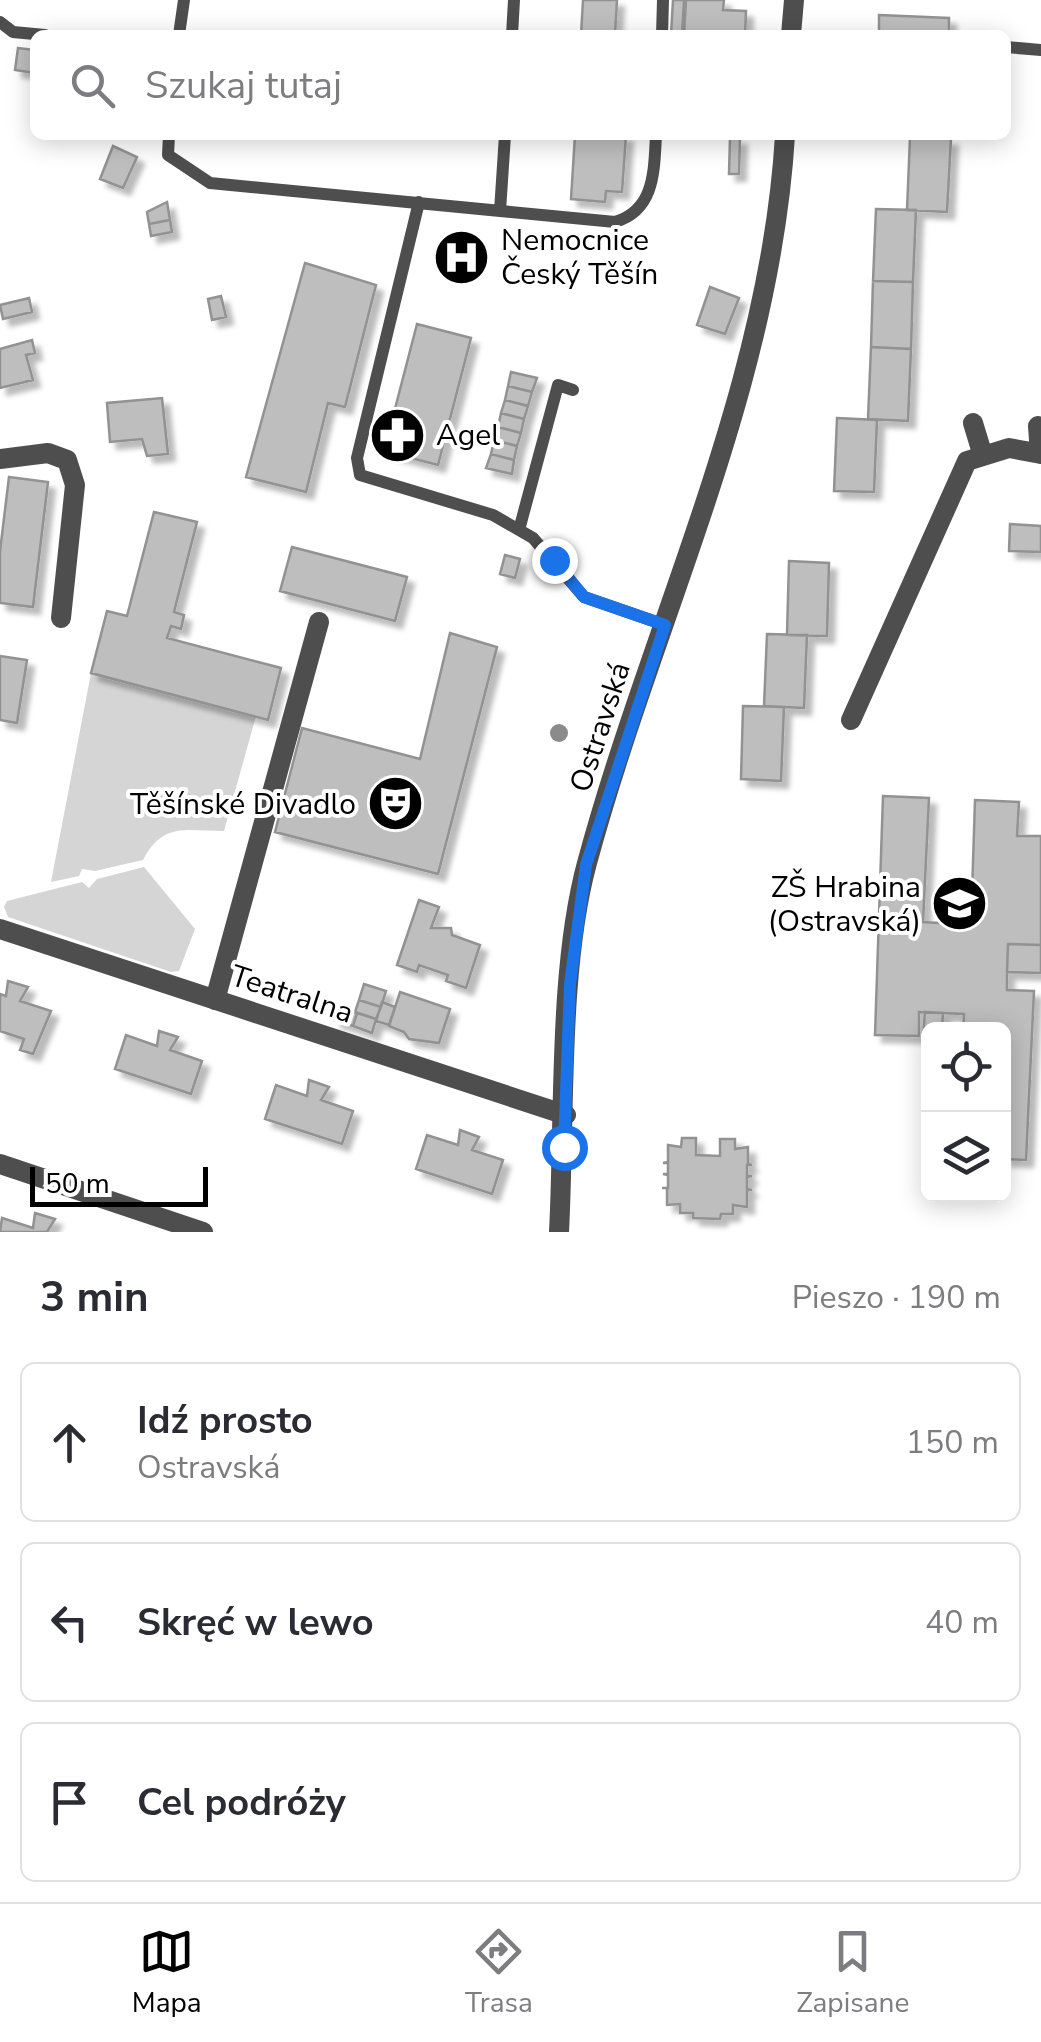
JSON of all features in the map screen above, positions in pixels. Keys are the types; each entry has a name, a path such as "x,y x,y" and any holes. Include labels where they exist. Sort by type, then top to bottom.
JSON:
{"street":[{"path":"791,30 794,0"},
{"name":"Ostravská","path":"560,1232 570,984 586,865 739,401 767,284 784,140"},
{"path":"973,423 983,456"},
{"path":"851,720 968,462 1009,448 1041,454 1038,426"},
{"path":"0,459 48,453 67,460 75,485 61,618"},
{"path":"215,1000 319,622"},
{"name":"Teatralna","path":"0,929 566,1115"},
{"path":"0,1164 203,1232"}],"lane":[{"path":"181,30 184,0"},
{"path":"512,30 514,0"},
{"path":"662,30 663,0"},
{"path":"0,22 13,32 30,34"},
{"path":"1011,47 1041,50"},
{"path":"170,140 168,155 210,183 616,222 634,216 647,198 655,140"},
{"path":"500,210 505,140"},
{"path":"419,202 357,458 360,475 494,515 533,538 584,597 665,625"},
{"path":"519,530 558,385 573,390"}],"shaded area":[{"path":"91,673 256,716 224,831 176,831 159,839 143,860 95,871 82,869 79,876 51,882"},
{"path":"144,867 195,929 179,971 171,972 8,917 4,907 7,901 82,882 89,888 97,879"}],"building":[{"path":"583,0 617,0 615,30 581,30"},
{"path":"673,0 684,0 682,30 671,30"},
{"path":"686,0 724,0 723,10 746,11 745,30 684,30"},
{"path":"879,15 949,18 949,30 879,30"},
{"path":"18,48 30,49 30,72 15,70"},
{"path":"575,140 626,140 622,192 606,191 605,202 571,199"},
{"path":"730,140 740,140 739,174 729,174"},
{"path":"910,140 951,140 947,212 907,210"},
{"path":"113,146 137,157 123,188 100,179"},
{"path":"167,202 170,220 149,224 147,212"},
{"path":"876,209 916,210 913,282 873,281"},
{"path":"170,220 172,232 151,236 149,224"},
{"path":"305,263 376,285 345,407 328,403 306,492 246,477"},
{"path":"873,281 913,282 911,349 871,347"},
{"path":"710,287 739,298 725,334 697,325"},
{"path":"221,296 226,317 212,320 208,299"},
{"path":"29,298 32,312 3,319 0,305"},
{"path":"417,324 471,338 438,465 384,451"},
{"path":"32,340 35,353 26,355 33,380 0,388 0,349"},
{"path":"871,347 911,349 908,421 868,419"},
{"path":"511,372 537,378 532,392 508,386"},
{"path":"508,386 532,392 528,406 505,400"},
{"path":"162,398 168,454 147,456 142,439 110,442 107,403"},
{"path":"505,400 528,406 524,419 501,413"},
{"path":"501,413 524,419 521,433 498,427"},
{"path":"837,418 877,420 874,492 834,491"},
{"path":"498,427 521,433 517,446 494,440"},
{"path":"494,440 517,446 514,460 491,454"},
{"path":"491,454 514,460 512,474 486,468"},
{"path":"9,477 48,482 33,607 0,603 0,551"},
{"path":"154,512 197,522 174,612 184,615 181,629 171,626 167,638 281,668 268,720 91,673 107,611 127,616"},
{"path":"1010,524 1041,526 1041,552 1009,551"},
{"path":"292,547 407,577 395,621 280,591"},
{"path":"505,555 520,559 515,578 500,574"},
{"path":"789,561 829,563 827,636 787,635"},
{"path":"450,633 497,647 438,874 275,832 302,728 420,759"},
{"path":"767,634 807,635 804,708 764,706"},
{"path":"0,656 27,660 17,723 0,720"},
{"path":"743,706 784,707 781,781 741,779"},
{"name":"ZŠ Hrabina (Ostravská)","path":"883,796 929,798 923,922 971,925 975,800 1019,802 1017,836 1041,836 1041,945 1008,944 1007,990 1034,991 1026,1160 1011,1159 1011,1022 964,1022 964,1014 919,1012 919,1036 875,1035"},
{"path":"419,900 439,907 431,928 451,928 452,935 480,945 466,988 446,981 448,975 419,965 417,972 397,965"},
{"path":"1008,944 1041,945 1041,973 1007,972"},
{"path":"8,981 28,987 20,1001 51,1011 33,1054 20,1050 24,1039 0,1031 0,994 6,996"},
{"path":"364,984 386,991 381,1007 359,1000"},
{"path":"400,992 450,1009 439,1043 409,1039 404,1032 389,1026"},
{"path":"359,1000 381,1007 376,1019 355,1012"},
{"path":"382,1002 395,1007 389,1025 376,1021"},
{"path":"339,1006 357,1013 353,1026 334,1020"},
{"path":"925,1012 943,1013 942,1022 924,1022"},
{"path":"357,1013 376,1019 372,1033 353,1026"},
{"path":"159,1031 178,1037 170,1050 202,1061 191,1094 115,1069 126,1035 157,1046"},
{"path":"309,1080 329,1087 321,1100 353,1111 342,1144 265,1119 276,1085 307,1096"},
{"path":"460,1130 479,1137 472,1150 503,1160 492,1194 416,1169 427,1135 458,1145"},
{"path":"682,1138 696,1138 696,1155 720,1156 720,1139 735,1139 735,1149 748,1147 748,1164 752,1165 747,1165 747,1176 752,1176 747,1177 747,1189 752,1190 747,1190 747,1207 733,1205 733,1214 721,1214 720,1219 693,1218 693,1213 680,1213 680,1204 667,1205 668,1175 663,1174 668,1174 668,1163 663,1163 668,1162 668,1145 681,1147"},
{"path":"35,1213 55,1219 47,1232 0,1232 2,1218 33,1228"}],"place":[{"name":"Nemocnice Český Těšín","path":"462,257"},
{"name":"Agel","path":"397,435"},
{"name":"Těšínské Divadlo","path":"395,804"},
{"name":"ZŠ Hrabina (Ostravská)","path":"960,904"}],"route":[{"path":"554,560 584,597 665,625 586,865 570,984 564,1147"}]}
